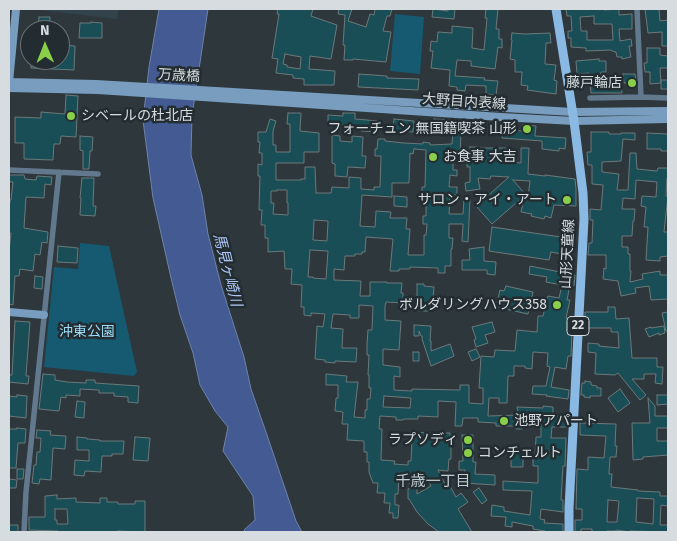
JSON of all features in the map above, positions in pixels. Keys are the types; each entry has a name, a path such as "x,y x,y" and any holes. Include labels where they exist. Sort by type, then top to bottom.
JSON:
{"main road":[{"path":"16,9 9,82 97,87"},
{"name":"山形天童線","path":"556,9 574,116 583,193 584,219 569,532"},
{"path":"9,88 97,87"},
{"name":"万歳橋","path":"97,87 260,96"},
{"name":"大野目内表線","path":"260,96 428,112 668,119"},
{"name":"大野目内表線","path":"574,116 668,111"},
{"path":"9,312 44,315"}],"street":[{"path":"637,9 641,97"},
{"path":"590,98 668,98"},
{"path":"9,170 98,174"},
{"path":"24,532 28,473 59,172"}],"shaded area":[{"path":"31,9 119,9 117,19"},
{"path":"159,9 208,9 192,116 191,155 202,195 208,234 221,285 244,357 251,389 296,521 302,532 245,532 244,530 255,520 253,496 223,451 228,427 215,411 200,385 193,353 180,315 153,198 143,120 149,67"}],"green space":[{"path":"395,14 424,17 420,74 390,71"},
{"name":"沖東公園","path":"80,243 109,246 137,372 134,376 44,367 54,267 78,269"}],"building":[{"path":"278,9 313,9 311,16 337,25 331,59 310,56 309,69 335,71 334,85 304,85 304,79 293,78 293,75 276,73 278,59 272,58 279,14 277,14","holes":["285,54 301,57 300,69 287,67 287,65 283,64"]},
{"path":"339,9 352,9 348,21 366,27 370,14 374,15 375,9 392,9 390,16 387,16 383,31 391,32 386,62 344,60 345,15 338,14"},
{"path":"433,9 448,11 448,9 455,9 454,19 432,17"},
{"path":"486,9 498,9 496,29 499,29 499,39 502,39 502,48 498,47 495,69 471,66 471,61 457,60 455,76 498,81 496,95 486,94 486,86 466,85 465,91 457,90 457,87 449,86 450,70 431,68 433,51 430,51 431,41 437,42 438,32 452,33 452,26 473,28 472,48 484,50"},
{"path":"566,9 619,9 619,15 632,14 632,29 619,29 620,41 631,39 632,46 629,46 631,57 622,59 622,57 617,57 616,52 611,50 586,51 586,48 571,47 571,38 568,38 568,31 572,31 571,16 567,16","holes":["594,16 594,24 612,24 613,40 587,40 587,31 581,31 580,17"]},
{"path":"645,9 659,9 660,21 668,20 668,46 662,46 662,32 648,33"},
{"path":"39,17 50,17 50,20 39,20"},
{"path":"80,23 102,23 102,38 79,38"},
{"path":"512,33 550,33 551,43 546,43 545,64 556,65 554,80 557,81 556,94 527,90 528,86 521,85 522,72 515,72 515,60 510,59"},
{"path":"70,46 75,46 74,70 70,70"},
{"path":"647,48 660,48 660,55 668,56 668,68 660,68 661,83 650,84 650,72 645,72 644,63 647,63"},
{"path":"599,59 599,61 606,61 606,72 601,72 601,85 621,84 622,93 591,93 589,73 577,74 576,61"},
{"path":"359,74 387,76 387,78 419,79 418,90 358,87"},
{"path":"623,74 635,74 636,83 624,83"},
{"path":"661,80 668,80 668,89 661,89"},
{"path":"66,95 78,96 76,137 61,136 60,144 54,144 53,160 24,159 24,143 15,143 15,117 41,118 41,112 65,114"},
{"path":"288,113 301,113 300,131 319,133 319,152 304,152 304,163 276,163 276,180 305,179 305,167 315,167 316,193 331,193 332,187 349,188 349,177 361,178 361,189 374,190 374,187 380,187 381,156 375,156 378,139 404,143 423,144 423,142 430,143 430,145 452,144 453,130 461,130 460,156 453,156 453,170 457,170 457,176 450,175 449,187 457,187 457,195 450,195 449,214 463,214 464,199 470,199 468,242 462,241 463,224 449,224 449,238 453,238 451,266 445,266 445,273 438,273 438,268 410,267 410,269 390,271 393,239 366,237 365,252 355,254 355,256 345,256 344,270 334,269 334,280 361,281 360,296 370,296 370,282 402,283 403,303 386,302 385,306 385,320 401,321 399,350 383,349 383,365 400,367 400,377 394,376 394,390 460,390 460,385 469,385 469,403 483,404 483,388 479,388 481,356 494,357 495,350 515,351 517,330 537,332 538,316 543,316 548,296 559,298 562,285 546,282 547,277 529,274 530,266 575,275 574,286 570,285 567,300 570,300 566,318 571,318 571,356 568,356 566,369 555,367 551,387 569,390 568,399 532,394 533,386 546,386 550,367 547,366 548,353 533,352 532,369 525,368 525,366 514,366 514,376 508,376 507,403 499,403 499,398 489,398 488,416 518,415 517,407 543,408 543,406 553,407 553,416 568,416 567,427 552,427 551,438 566,438 561,500 563,500 563,512 541,509 540,519 545,520 544,523 563,524 563,532 545,532 533,529 533,526 512,522 512,527 505,526 506,517 491,516 492,505 504,507 504,511 530,515 532,491 503,490 503,481 538,483 538,466 533,466 533,457 535,457 536,437 541,437 541,418 523,418 522,429 516,429 516,426 496,426 496,423 478,422 478,418 463,418 462,426 455,426 456,402 438,401 438,417 418,416 418,419 396,420 396,417 380,416 379,429 382,429 381,460 395,461 394,464 408,465 408,461 411,461 412,440 410,439 410,432 450,433 451,459 449,459 448,471 438,470 447,488 450,486 456,497 461,493 468,502 458,509 472,532 439,532 428,524 408,499 410,474 399,473 398,494 395,494 395,505 399,505 398,518 393,518 393,513 389,513 390,503 384,503 385,493 377,493 378,483 373,483 369,472 367,452 364,452 364,441 347,440 348,424 342,424 343,412 335,411 338,385 326,385 326,374 347,376 346,382 358,382 354,417 365,418 367,399 370,399 371,388 369,388 367,344 368,330 372,330 373,306 359,305 359,318 350,318 350,315 333,314 331,328 343,329 342,348 357,348 356,362 335,361 335,363 315,359 317,326 323,327 325,314 311,313 311,316 304,315 304,307 301,307 302,285 291,284 292,269 285,269 284,251 268,252 268,238 265,238 265,225 261,225 262,210 259,210 260,176 258,176 258,164 262,165 262,153 259,153 260,142 258,142 258,132 266,132 270,119 276,121 273,131 273,145 276,145 276,152 290,152 290,124 287,124","holes":["414,149 426,150 425,187 422,187 422,199 426,200 426,216 423,216 423,224 427,224 426,235 424,235 424,255 408,255 410,229 406,229 407,218 390,218 391,212 376,211 375,227 360,226 362,195 392,197 392,183 409,183 410,153 413,154","287,190 288,215 273,214 274,203 271,203 271,191","314,220 328,221 327,241 313,240","310,250 328,251 326,279 308,277","384,396 411,398 410,408 383,407","417,479 427,479 431,486 417,494"]},
{"path":"343,113 355,113 355,119 379,121 378,132 361,131 362,126 328,124 328,115 343,116"},
{"path":"394,119 414,121 413,132 393,131"},
{"path":"434,119 450,120 449,130 434,129"},
{"path":"523,125 536,126 535,136 566,138 565,149 559,148 559,151 542,149 542,141 502,138 503,129 522,131"},
{"path":"591,132 609,132 609,134 635,133 635,140 623,139 621,161 602,162 602,172 619,174 617,190 628,190 630,153 636,153 637,169 657,171 658,168 668,168 666,196 668,196 664,232 668,232 668,256 660,257 660,261 646,260 648,227 644,227 646,207 641,206 642,196 656,197 657,182 636,180 635,199 623,198 622,209 635,209 632,236 622,236 622,247 628,247 628,254 630,254 630,282 643,279 642,274 660,271 660,275 668,275 668,299 651,300 649,286 635,288 636,293 621,296 618,281 603,279 604,268 606,269 606,255 588,255 589,243 592,243 593,220 590,220 590,209 601,210 603,185 592,184 592,165 588,165 587,152 591,152"},
{"path":"647,133 668,134 668,151 647,149"},
{"path":"332,135 340,136 340,141 352,142 352,136 363,137 362,156 366,156 365,168 348,167 347,177 335,176 335,164 332,163"},
{"path":"80,136 93,137 89,169 83,169 83,151 80,150"},
{"path":"470,147 506,148 506,161 521,163 521,148 529,148 528,174 575,179 576,206 554,205 551,218 545,216 544,219 521,212 525,195 492,224 476,206 509,177 491,176 490,179 478,178 480,189 466,191 465,183 470,182 470,167 467,167 467,157 470,158","holes":["513,180 530,181 528,197"]},
{"path":"9,175 24,175 25,179 36,180 37,176 52,177 51,185 45,184 44,198 26,197 24,228 48,232 47,243 42,242 40,255 35,254 33,271 20,269 19,276 15,276 13,305 9,304 11,233 9,233 9,211 13,182 9,182"},
{"path":"82,178 94,178 93,206 96,206 95,216 80,215"},
{"path":"394,196 407,197 407,207 394,206"},
{"path":"492,227 575,239 572,256 551,252 549,260 489,251"},
{"path":"58,246 78,248 77,263 57,262"},
{"path":"484,247 484,261 496,262 495,275 487,274 487,270 462,270 462,260 470,260 469,249"},
{"path":"35,276 43,277 42,289 34,288"},
{"path":"417,284 434,287 432,311 419,311 420,298 417,298"},
{"path":"506,286 533,292 528,314 496,307 500,290 504,291"},
{"path":"608,307 615,307 616,319 629,318 632,358 657,358 657,367 663,367 662,384 655,383 656,374 644,374 644,379 632,379 646,395 640,400 618,373 615,375 595,374 596,353 588,352 588,343 619,348 618,332 611,332 611,328 585,328 585,312 608,312"},
{"path":"668,312 668,331 666,331 662,313"},
{"path":"15,321 30,322 26,376 29,376 28,384 9,382 9,375 12,375"},
{"path":"492,322 495,332 485,335 488,343 476,347 474,340 476,339 472,327"},
{"path":"414,325 431,326 431,351 450,344 454,356 431,366 419,331 419,336 414,336"},
{"path":"664,326 665,333 649,337 645,329 651,327"},
{"path":"476,349 480,357 472,361 468,352"},
{"path":"413,352 419,352 419,361 413,361"},
{"path":"43,374 55,375 55,380 67,382 86,383 86,380 95,380 95,383 139,386 138,403 128,402 128,397 114,396 114,393 99,393 99,390 80,389 80,396 66,395 66,398 61,397 59,411 39,409"},
{"path":"585,381 591,382 591,385 597,386 597,388 601,388 601,396 590,396 590,398 581,395 582,383 585,383"},
{"path":"620,389 630,403 618,412 608,398"},
{"path":"17,395 27,396 26,418 9,416 9,396 17,397"},
{"path":"657,395 668,395 668,404 657,405"},
{"path":"648,398 655,406 655,416 668,416 668,428 657,428 657,441 668,441 668,455 643,457 643,459 633,460 632,423 650,423"},
{"path":"77,401 85,402 84,418 75,417"},
{"path":"580,423 616,424 616,457 610,457 609,474 612,474 611,487 660,492 660,496 668,496 668,506 661,505 660,525 668,525 668,532 616,530 592,532 592,529 581,529 581,532 575,532 575,520 582,520 582,509 576,509 577,469 588,470 588,457 604,458 606,436 580,435","holes":["637,498 654,499 653,524 636,522","608,500 619,501 617,522 607,522"]},
{"path":"9,429 26,429 25,443 18,443 16,468 9,468"},
{"path":"37,430 51,431 50,435 66,436 65,449 53,448 51,480 40,479 39,484 32,483 37,452 40,452 41,438 36,438"},
{"path":"462,435 473,435 473,462 476,462 475,474 495,475 495,485 464,483 465,470 459,470 459,461 463,461"},
{"path":"77,437 100,441 124,441 123,454 102,456 101,472 85,471 84,476 74,475 75,460 89,461 89,450 77,450"},
{"path":"135,437 150,438 148,461 133,460"},
{"path":"511,451 523,452 523,467 511,467"},
{"path":"17,469 24,469 23,479 17,479"},
{"path":"9,479 17,480 16,488 9,488"},
{"path":"479,488 487,500 482,504 473,492"},
{"path":"57,495 57,499 76,498 76,502 100,503 100,498 107,498 107,502 118,502 118,504 135,504 135,501 145,501 145,532 29,530 29,517 45,517 45,496","holes":["55,509 67,509 68,524 57,524"]},
{"path":"9,525 18,525 18,532 9,532"}],"place":[{"name":"藤戸輪店","path":"632,83"},
{"name":"シベールの杜北店","path":"71,116"},
{"name":"フォーチュン 無国籍喫茶 山形","path":"527,129"},
{"name":"お食事 大吉","path":"433,157"},
{"name":"サロン・アイ・アート","path":"567,200"},
{"name":"ボルダリングハウス358","path":"557,305"},
{"name":"池野アパート","path":"504,421"},
{"name":"ラプソディ","path":"468,440"},
{"name":"コンチェルト","path":"468,453"}],"district":[{"name":"千歳一丁目","path":"433,482"}],"water label":[{"name":"馬見ヶ崎川","path":"227,270"}]}
